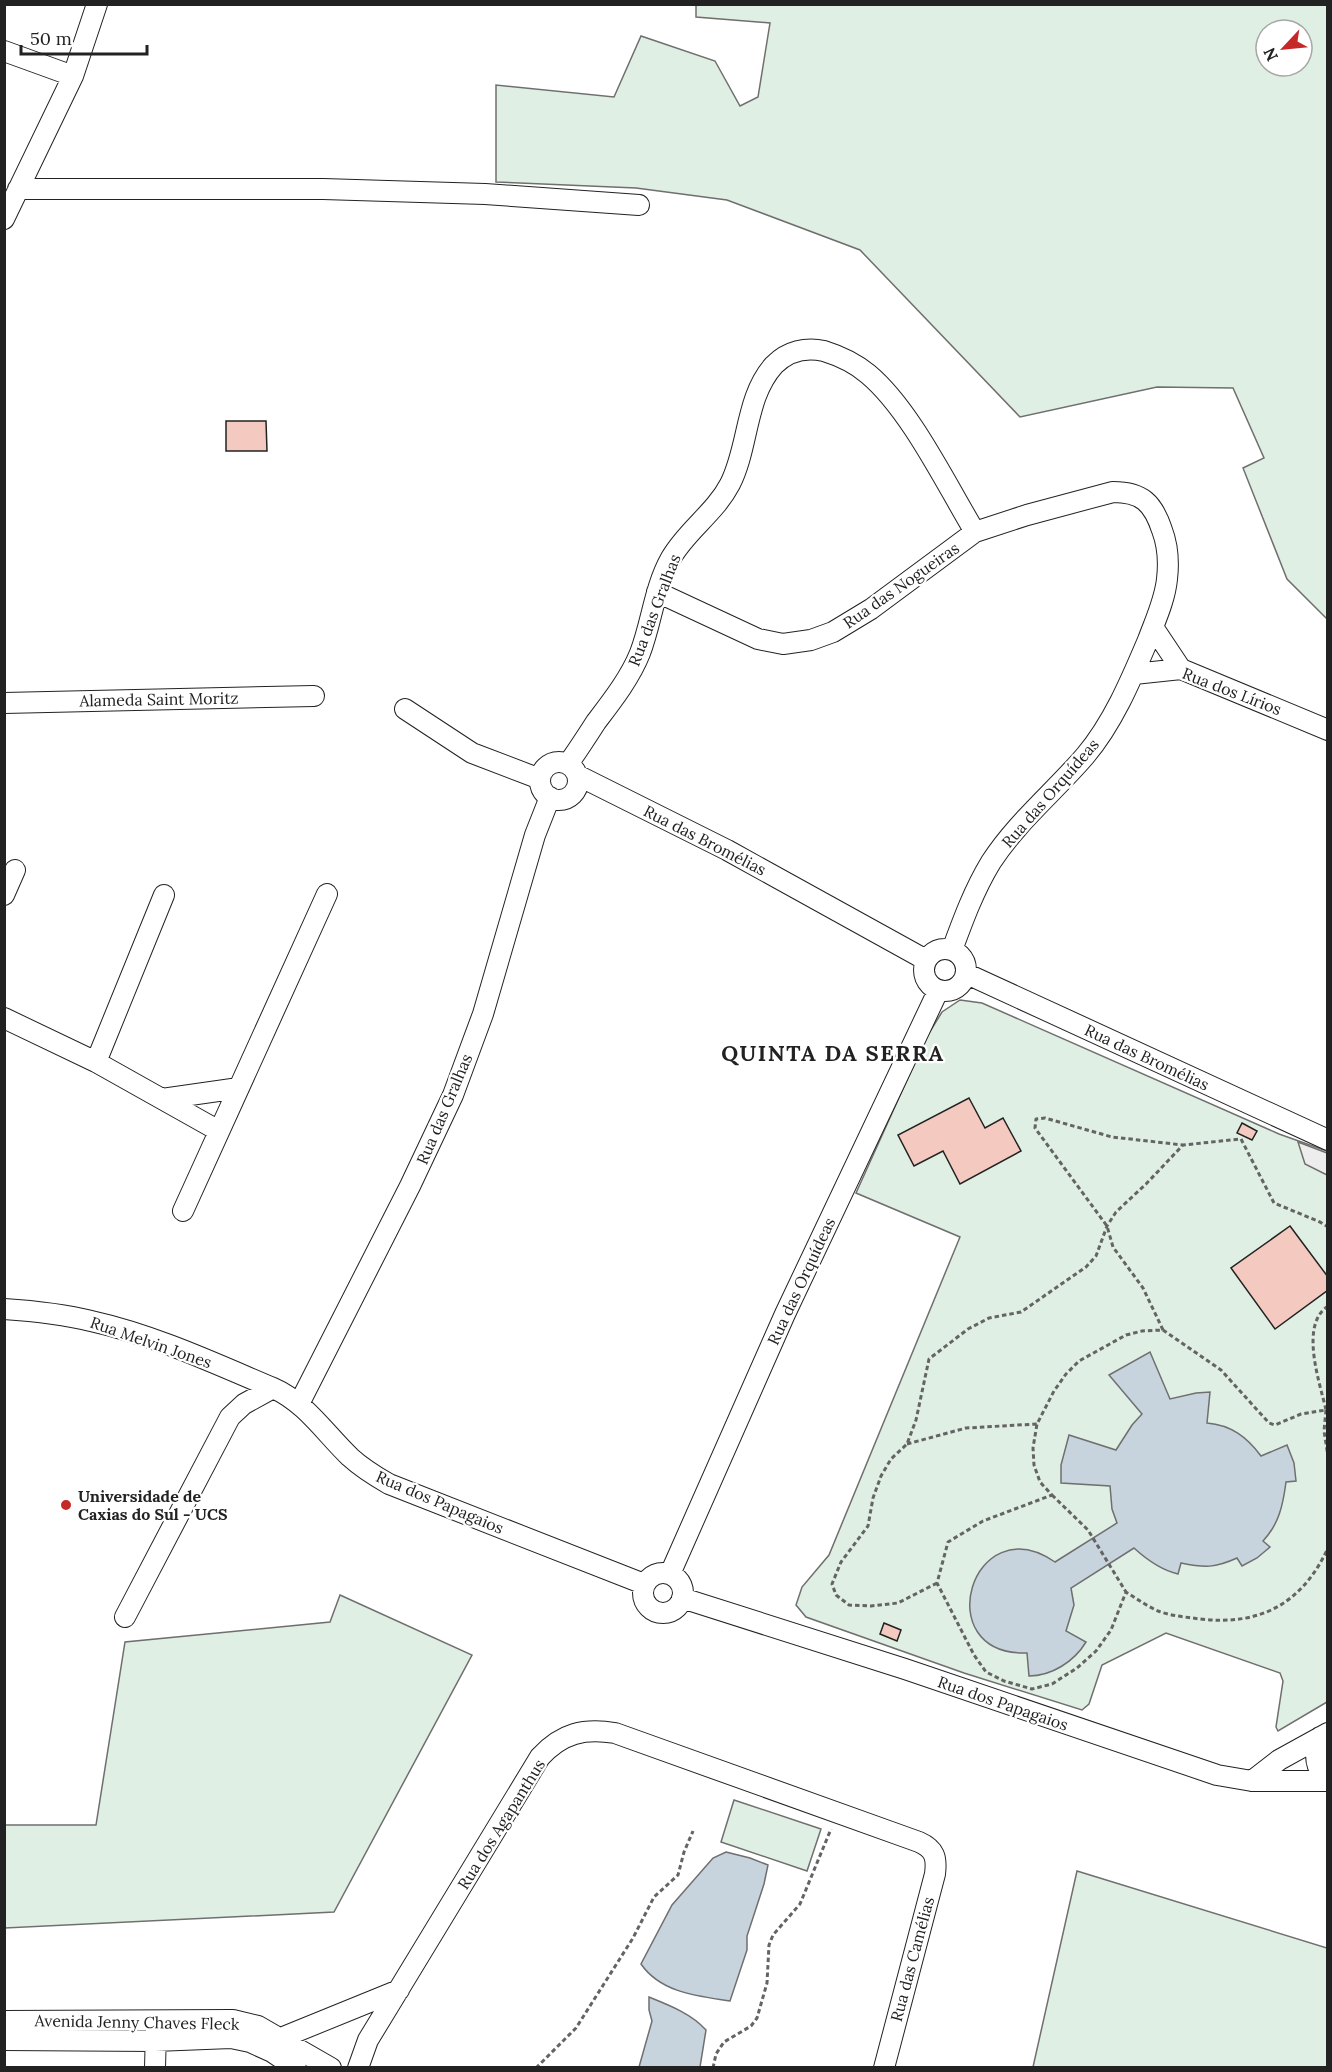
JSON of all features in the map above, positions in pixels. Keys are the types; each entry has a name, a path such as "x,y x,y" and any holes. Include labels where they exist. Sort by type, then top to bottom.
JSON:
{"street":[{"path":"4,219 73,76 97,4"},
{"path":"4,51 73,76"},
{"path":"18,189 346,189 485,194 639,206"},
{"name":"Rua das Gralhas","path":"573,770 637,660 657,592 672,556 721,500 731,482 742,452 754,404 767,375 780,360 801,350 812,349 840,356 860,367 874,379 893,401 923,444 975,532"},
{"name":"Rua das Orquídeas","path":"952,950 970,903 991,862 1017,828 1086,755 1110,719 1134,674 1153,627 1167,582 1166,540 1149,503 1138,495 1125,492 1105,494 975,532"},
{"name":"Rua das Nogueiras","path":"657,592 758,639 783,644 811,640 833,632 871,609 975,532"},
{"path":"1153,627 1181,669"},
{"name":"Rua dos Lírios","path":"1134,674 1181,669 1328,730"},
{"name":"Alameda Saint Moritz","path":"4,702 314,696"},
{"path":"405,709 472,753 540,779"},
{"path":"554,762 573,770 576,789 565,799 550,797 541,786 540,779 547,766 554,762"},
{"name":"Rua das Bromélias","path":"573,770 727,850 926,960"},
{"name":"Rua das Gralhas","path":"299,1404 410,1186 453,1095 483,1014 535,835 550,797"},
{"path":"4,895 15,870"},
{"path":"183,1212 327,894"},
{"path":"96,1062 164,895"},
{"path":"937,950 952,950 964,959 967,974 964,981 953,991 938,991 932,987 924,975 926,960 937,950"},
{"name":"Rua das Bromélias","path":"967,974 1328,1140"},
{"name":"Rua das Orquídeas","path":"670,1574 785,1314 938,991"},
{"path":"4,1018 96,1062 219,1131"},
{"path":"162,1099 239,1088"},
{"name":"Rua Melvin Jones","path":"4,1309 40,1311 93,1321 145,1337 226,1368"},
{"name":"Rua dos Papagaios","path":"226,1368 285,1393 366,1470 389,1484 644,1584"},
{"path":"125,1617 230,1417 244,1404 273,1388"},
{"path":"655,1574 670,1574 681,1583 682,1598 674,1610 659,1613 646,1605 643,1598 644,1584 655,1574"},
{"name":"Rua dos Papagaios","path":"682,1598 905,1669 1216,1775 1252,1780 1328,1780"},
{"name":"Rua dos Agapanthus","path":"358,2067 368,2040 540,1758 562,1738 588,1731 615,1733 919,1842 932,1850"},
{"path":"1252,1780 1279,1760 1324,1735"},
{"path":"1324,1735 1315,1753 1323,1776 1328,1780"},
{"name":"Rua das Camélias","path":"884,2067 935,1874 937,1860 932,1850"},
{"path":"277,2045 399,1990"},
{"name":"Avenida Jenny Chaves Fleck","path":"4,2021 233,2020 258,2025 296,2067"},
{"path":"155,2067 156,2021"},
{"name":"Avenida Jenny Chaves Fleck","path":"4,2040 155,2041 231,2038 277,2045 331,2067"}],"path":[{"path":"1326,1410 1301,1414 1275,1425 1269,1423 1221,1370 1163,1330 1143,1288 1113,1247 1107,1226 1046,1146 1035,1128 1036,1119 1045,1118 1112,1137 1183,1145 1241,1139 1274,1203 1328,1227"},
{"path":"936,1583 898,1603 871,1606 849,1605 836,1596 832,1584 841,1562 868,1526 873,1498 881,1476 891,1460 907,1444 916,1420 929,1359 968,1329 989,1318 1021,1311 1086,1267 1096,1256 1107,1226 1116,1212 1183,1145"},
{"path":"1328,1306 1322,1310 1311,1337 1326,1410 1324,1431 1328,1456"},
{"path":"1163,1330 1142,1331 1126,1335 1079,1361 1066,1374 1054,1391 1037,1424 1032,1448 1034,1465 1040,1482 1088,1530 1126,1592 1158,1611 1172,1615 1214,1620 1253,1616 1275,1609 1290,1600 1305,1586 1318,1569 1328,1548"},
{"path":"907,1444 966,1428 1037,1424"},
{"path":"1052,1495 983,1521 948,1542 936,1583 974,1655 986,1672 1004,1682 1032,1689 1052,1684 1077,1668 1096,1651 1111,1630 1126,1592"},
{"path":"713,2067 716,2054 724,2042 752,2026 758,2018 767,1983 769,1945 773,1935 800,1904 837,1812"},
{"path":"536,2067 576,2028 633,1938 654,1897 678,1875 693,1831"}],"green space":[{"path":"696,5 1327,5 1327,619 1287,579 1243,468 1264,458 1233,388 1157,387 1020,417 860,250 727,200 636,188 496,182 496,85 614,97 641,36 715,61 740,106 758,97 770,23 696,17"},
{"path":"960,1000 982,1003 1279,1134 1327,1151 1327,1702 1278,1731 1276,1727 1283,1681 1280,1673 1166,1633 1102,1665 1089,1704 1082,1710 964,1673 806,1617 796,1605 802,1587 829,1555 960,1237 856,1193 926,1038 942,1012"},
{"path":"340,1595 472,1655 334,1912 5,1928 5,1825 96,1825 125,1642 330,1622"},
{"path":"734,1800 821,1829 807,1871 721,1842"},
{"path":"1077,1871 1327,1948 1327,2067 1033,2067"}],"shaded area":[{"path":"1298,1142 1327,1153 1327,1175 1305,1164"},
{"path":"1150,1352 1170,1399 1210,1392 1207,1423 1224,1426 1238,1433 1261,1456 1287,1445 1294,1463 1296,1481 1286,1482 1279,1514 1273,1528 1263,1541 1270,1547 1257,1558 1242,1566 1237,1558 1210,1566 1181,1563 1178,1574 1154,1564 1134,1548 1071,1588 1074,1605 1066,1631 1086,1642 1075,1656 1054,1671 1029,1676 1027,1653 996,1648 978,1632 970,1610 972,1587 983,1567 1002,1553 1026,1550 1055,1562 1117,1523 1112,1509 1110,1486 1061,1483 1061,1465 1069,1435 1116,1450 1142,1414 1109,1375"},
{"path":"726,1852 768,1865 747,1936 747,1950 730,2001 681,1992 649,1974 641,1964 672,1905 713,1858"},
{"path":"649,1997 687,2015 706,2030 700,2067 639,2067 652,2021"}],"building":[{"path":"226,421 266,421 267,451 226,451"},
{"path":"969,1098 985,1128 1003,1118 1021,1151 960,1184 943,1151 914,1166 898,1135"},
{"path":"1242,1123 1257,1131 1252,1140 1237,1133"},
{"path":"1290,1226 1328,1277 1328,1290 1275,1329 1231,1268"},
{"path":"884,1623 901,1630 897,1641 880,1634"}],"place":[{"name":"Universidade de Caxias do Sul - UCS","path":"66,1505"}],"district":[{"name":"QUINTA DA SERRA","path":"833,1053"}]}
